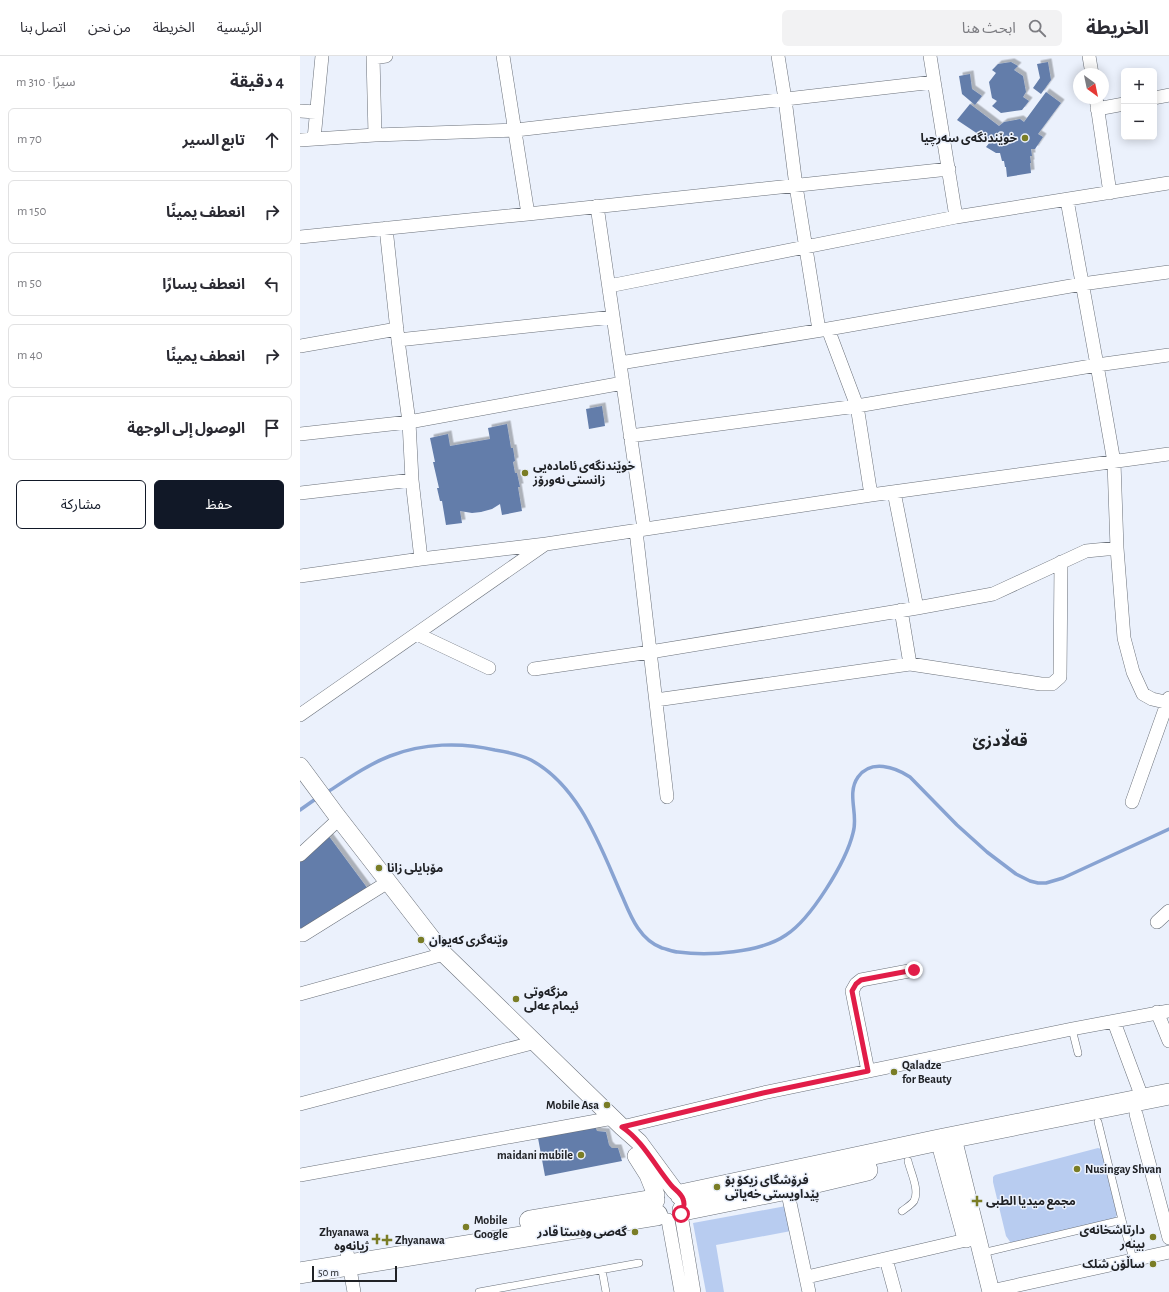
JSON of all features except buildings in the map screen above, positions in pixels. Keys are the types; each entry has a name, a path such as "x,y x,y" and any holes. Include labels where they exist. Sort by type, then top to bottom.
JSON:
{"main road":[{"path":"300,1273 348,1259 669,1205 787,1189 908,1161 947,1145 1098,1122 1140,1107 1169,1094"},
{"path":"669,1205 947,1145 1140,1107 1169,1108"},
{"path":"300,1259 348,1259"}],"street":[{"path":"314,139 322,56"},
{"path":"375,135 373,57 386,56"},
{"path":"503,56 516,130 528,214"},
{"path":"778,56 805,246 824,329 857,406 871,495"},
{"path":"930,56 956,216"},
{"path":"1089,56 1091,68"},
{"path":"300,140 375,135 516,130 934,82"},
{"path":"1157,97 1169,95"},
{"path":"1097,104 1110,193"},
{"path":"1109,104 1121,104"},
{"path":"300,111 316,112"},
{"path":"300,236 528,214 949,169"},
{"path":"609,286 956,216 1169,183"},
{"path":"1067,200 1098,365 1114,462 1122,626 1126,648 1133,672 1143,694 1152,699 1168,702 1132,802"},
{"path":"597,206 630,436 640,530 650,652 667,797"},
{"path":"386,228 397,334 409,422 412,480 420,559"},
{"path":"620,363 1082,284 1169,272"},
{"path":"300,346 397,334 613,317"},
{"path":"630,436 857,406 1098,365 1169,355"},
{"path":"300,434 409,422 623,383"},
{"path":"300,576 420,559 546,544 871,495 1169,454"},
{"path":"300,493 412,480"},
{"path":"894,492 917,608"},
{"path":"300,715 546,544"},
{"path":"534,669 650,652 993,594 1086,551 1117,548"},
{"path":"656,700 910,664 1041,684 1052,684 1060,678 1061,562"},
{"path":"902,610 910,664"},
{"path":"417,634 488,668"},
{"path":"303,770 338,818 444,954 618,1122 627,1141 669,1205 694,1292"},
{"path":"300,855 338,818"},
{"path":"300,935 303,935 388,882"},
{"path":"1156,922 1169,911"},
{"path":"300,994 444,954"},
{"path":"868,1071 852,991 856,984 861,980 914,970"},
{"path":"300,1175 618,1122 1163,1011 1169,1041"},
{"path":"1114,1022 1140,1107 1169,1238"},
{"path":"301,1101 536,1042"},
{"path":"947,1145 966,1240 987,1292"},
{"path":"947,1145 981,1253 987,1292"},
{"path":"787,1189 807,1276 809,1292"},
{"path":"669,1205 681,1292"},
{"path":"807,1276 966,1240"},
{"path":"987,1292 1169,1252"},
{"path":"348,1259 354,1292"},
{"path":"886,1259 895,1292"}],"lane":[{"path":"1072,1029 1078,1053"},
{"path":"1098,1122 1133,1260"},
{"path":"902,1211 914,1200 916,1190 908,1161"},
{"path":"981,1253 1122,1220"},
{"path":"478,1292 639,1264"},
{"path":"602,1270 606,1292"}],"shaded area":[{"path":"1098,1148 1101,1149 1117,1215 1115,1218 1011,1243 1006,1236 993,1177 995,1175"},
{"path":"786,1206 791,1231 716,1245 724,1292 706,1292 693,1223"}],"waterway":[{"path":"326,793 373,764 390,756 416,748 442,745 482,747 509,752 527,758 548,772 563,786 588,821 629,913 642,934 654,944 674,952 704,954 734,952 762,946 786,935 796,927 826,889 843,859 853,833 855,819 853,790 855,784 863,771 876,766 883,766 897,770 910,777 957,825 987,852 1016,874 1038,883 1046,883 1063,878 1169,829"},
{"path":"300,810 317,798"}],"place":[{"name":"خوێندنگەی سەرچیا","path":"1025,138"},
{"name":"خوێندنگەی ئامادەیی زانستی نەورۆز","path":"525,473"},
{"name":"مۆبایلی زانا","path":"379,868"},
{"name":"وێنەگری کەیوان","path":"421,940"},
{"name":"مزگەوتی ئیمام عەلی","path":"516,999"},
{"name":"Qaladze for Beauty","path":"894,1072"},
{"name":"Mobile Asa","path":"607,1105"},
{"name":"maidani mubile","path":"581,1155"},
{"name":"Nusingay Shvan","path":"1077,1169"},
{"name":"فرۆشگای زیکۆ بۆ پێداویستی خەیاتی","path":"717,1187"},
{"name":"مجمع میدیا الطبی","path":"977,1201"},
{"name":"Mobile Google","path":"466,1227"},
{"name":"گەصی وەستا قادر","path":"635,1232"},
{"name":"دارتاشخانەی بینەر","path":"1153,1237"},
{"name":"Zhyanawa ژیانەوە","path":"377,1239"},
{"name":"Zhyanawa","path":"387,1240"},
{"name":"ساڵۆن شلک","path":"1153,1264"}],"district":[{"name":"قەڵادزێ","path":"1000,740"}],"route":[{"path":"681,1214 684,1207 682,1197 667,1181 639,1142 622,1127 763,1093 868,1071 852,991 856,984 861,980 914,970"}]}
